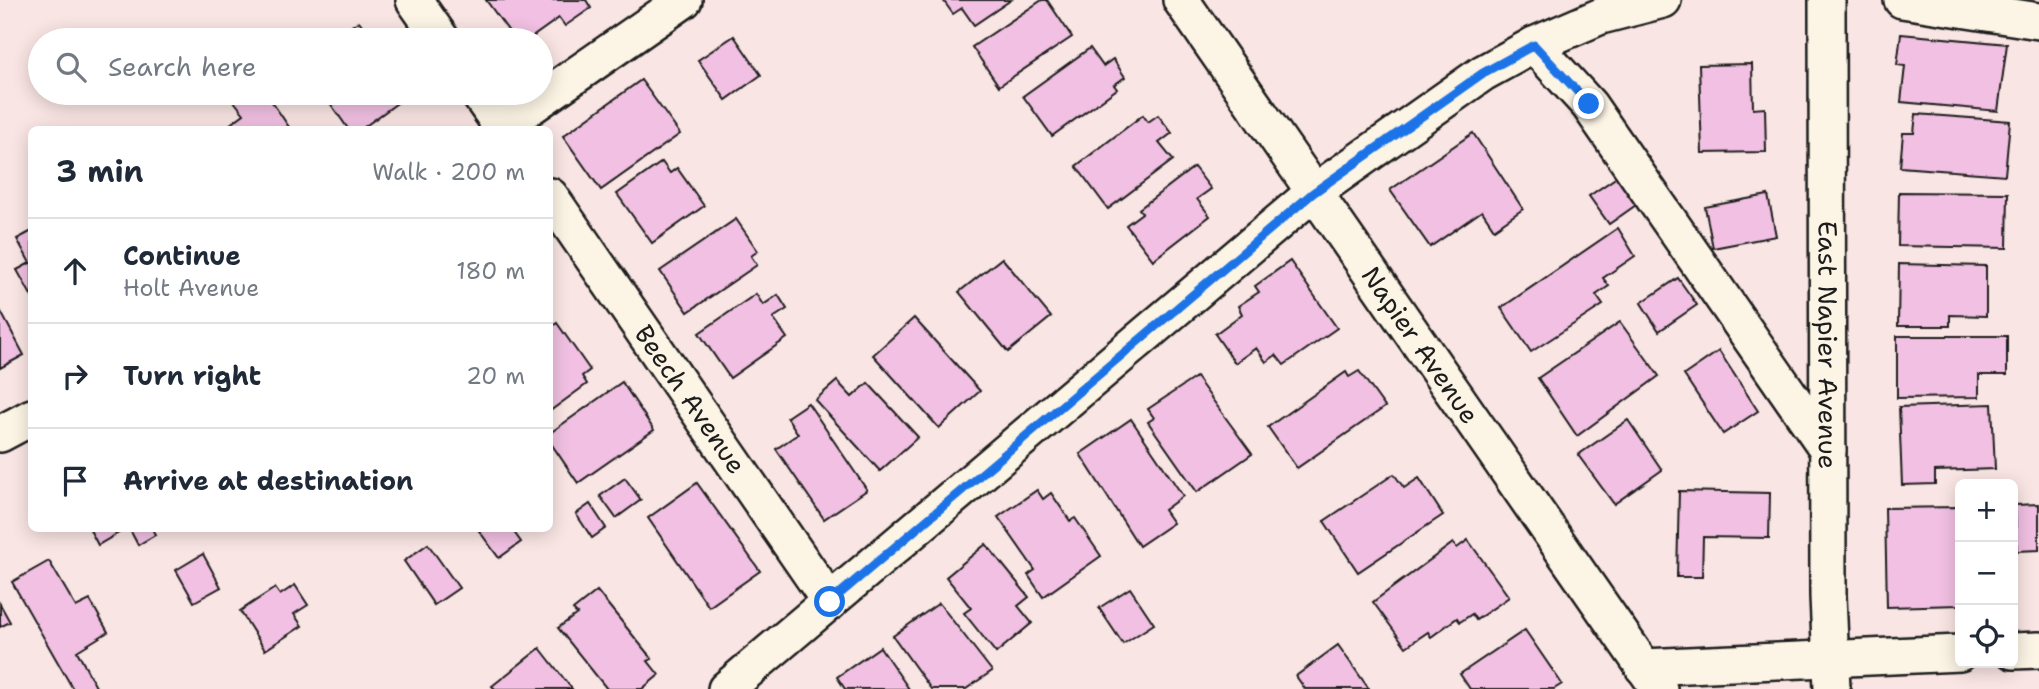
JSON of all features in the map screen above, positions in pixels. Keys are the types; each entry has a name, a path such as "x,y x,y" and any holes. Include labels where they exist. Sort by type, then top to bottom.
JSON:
{"street":[{"path":"414,0 434,28"},
{"path":"553,92 684,0"},
{"name":"Napier Avenue","path":"1181,0 1651,678"},
{"path":"726,689 762,678 830,602 1313,193 1483,73 1534,45 1601,16 1663,0"},
{"name":"East Napier Avenue","path":"1827,0 1828,596 1833,673"},
{"path":"1902,0 2039,21"},
{"path":"1534,45 1589,104 1828,450"},
{"path":"486,105 499,126"},
{"path":"505,126 535,105"},
{"name":"Beech Avenue","path":"553,200 830,602"},
{"path":"0,434 28,419"},
{"path":"2018,651 2039,650"},
{"path":"1651,678 1833,673 1955,654"}],"building":[{"path":"486,0 586,0 591,8 565,26 559,18 545,28 506,28"},
{"path":"943,0 1011,0 974,25 962,8 953,14"},
{"path":"1042,0 1047,0 1072,37 999,86 972,47"},
{"path":"359,21 364,28 349,28"},
{"path":"1901,34 2007,44 1998,111 1901,102 1905,66 1897,65"},
{"path":"734,36 761,75 726,100 698,60"},
{"path":"1090,48 1103,66 1113,59 1125,77 1114,85 1117,89 1052,136 1023,96"},
{"path":"1752,64 1753,109 1765,108 1766,152 1702,153 1699,65"},
{"path":"641,80 680,134 601,190 563,136"},
{"path":"237,105 274,105 288,126 228,126 244,114"},
{"path":"331,105 394,105 366,126 346,126"},
{"path":"1916,114 2010,121 2005,175 1900,167 1903,133 1914,133"},
{"path":"1143,115 1148,122 1158,115 1172,133 1159,143 1173,160 1108,209 1076,166"},
{"path":"1473,133 1523,209 1494,229 1482,211 1430,247 1390,190"},
{"path":"662,162 670,173 677,168 704,206 652,243 617,194"},
{"path":"1194,167 1211,189 1197,199 1210,216 1153,260 1126,225 1142,213 1139,209"},
{"path":"1617,177 1636,205 1609,224 1589,196"},
{"path":"1899,192 2008,193 2007,248 1898,246"},
{"path":"1768,195 1776,236 1713,248 1705,207"},
{"path":"736,219 758,251 751,256 757,265 688,312 660,271"},
{"path":"1618,228 1635,256 1603,278 1609,286 1596,295 1603,305 1531,352 1501,308"},
{"path":"28,233 28,259 17,239"},
{"path":"1002,258 1051,317 1008,352 959,292"},
{"path":"1290,261 1337,328 1284,365 1276,355 1266,362 1256,348 1235,363 1215,334 1242,314 1238,306 1259,292 1255,286"},
{"path":"28,264 28,290 17,270"},
{"path":"1899,264 1986,266 1986,316 1950,315 1950,326 1898,326"},
{"path":"1678,278 1697,305 1659,331 1641,303"},
{"path":"756,294 763,305 778,295 787,309 773,318 787,338 730,378 699,333"},
{"path":"0,310 24,355 0,368"},
{"path":"914,318 980,391 939,428 873,355"},
{"path":"1620,322 1659,376 1577,436 1538,378"},
{"path":"557,323 590,370 582,376 587,384 553,409 553,326"},
{"path":"1897,336 2007,336 2007,375 1979,375 1979,397 1897,398"},
{"path":"1719,351 1758,411 1723,434 1684,375"},
{"path":"1359,371 1385,407 1297,468 1268,427 1346,372 1349,377"},
{"path":"1196,377 1252,454 1197,492 1148,422 1154,418 1148,409"},
{"path":"837,381 852,397 868,383 918,437 880,471 815,400"},
{"path":"622,382 654,430 578,483 553,446 553,431"},
{"path":"808,403 867,490 824,519 776,449 798,434 787,417"},
{"path":"1992,404 1995,469 1935,471 1935,484 1902,485 1899,407"},
{"path":"1131,419 1183,496 1164,510 1173,523 1139,546 1080,454"},
{"path":"1628,420 1662,470 1614,504 1578,455"},
{"path":"1394,474 1404,488 1419,478 1443,515 1358,572 1324,521"},
{"path":"625,478 641,500 616,518 600,496"},
{"path":"697,483 760,571 709,607 648,518"},
{"path":"1037,490 1043,499 1051,493 1070,521 1075,518 1101,556 1043,597 1028,575 1035,570 998,517"},
{"path":"1679,491 1770,493 1769,538 1703,537 1702,577 1677,577"},
{"path":"590,504 606,528 592,538 576,514"},
{"path":"2039,504 2039,550 2018,551 2018,505"},
{"path":"1955,507 1955,605 1887,607 1885,508"},
{"path":"91,532 120,532 98,545"},
{"path":"131,532 154,532 155,535 138,545"},
{"path":"480,532 514,532 521,542 499,558"},
{"path":"1468,540 1509,597 1476,620 1472,614 1460,622 1457,618 1431,637 1428,632 1406,647 1373,602 1453,543 1457,548"},
{"path":"428,544 459,588 434,605 404,561"},
{"path":"986,544 1029,597 1018,606 1032,623 996,653 964,613 971,608 946,577"},
{"path":"203,554 221,587 194,602 176,570"},
{"path":"49,561 76,607 90,600 108,632 77,651 97,689 73,689 12,582"},
{"path":"295,585 308,605 294,614 302,626 265,650 240,611 275,588 280,595"},
{"path":"1130,588 1154,624 1123,644 1099,608"},
{"path":"597,591 652,659 648,661 659,675 642,689 607,689 558,628 577,614 573,610"},
{"path":"939,603 992,671 966,689 931,689 893,636"},
{"path":"0,604 10,622 0,627"},
{"path":"1525,630 1562,684 1554,689 1470,689 1460,674"},
{"path":"1338,645 1369,689 1305,689 1296,676"},
{"path":"880,647 909,689 845,689 837,677"},
{"path":"540,648 572,689 495,689 492,686"}],"route":[{"path":"830,602 1313,193 1483,73 1534,45 1589,104"}]}
